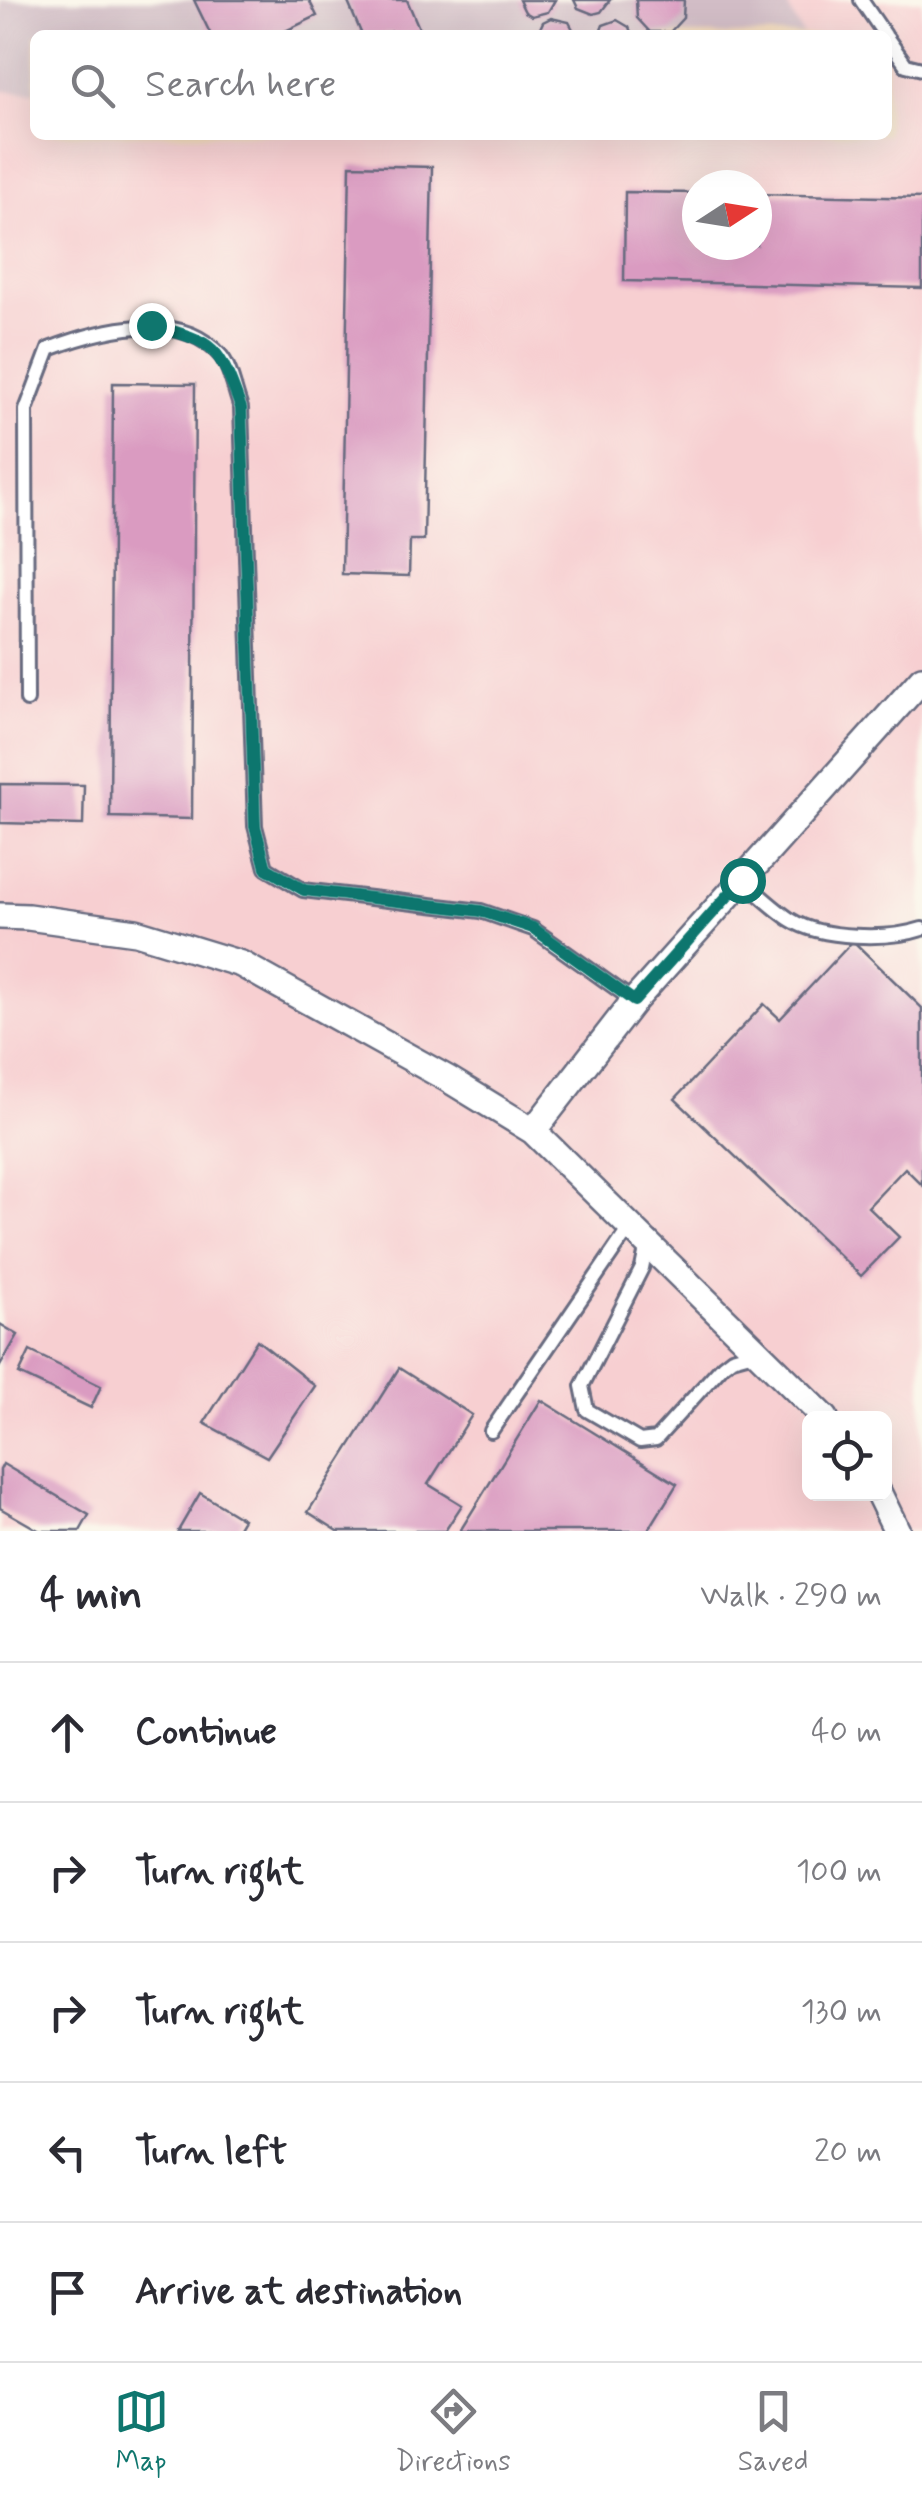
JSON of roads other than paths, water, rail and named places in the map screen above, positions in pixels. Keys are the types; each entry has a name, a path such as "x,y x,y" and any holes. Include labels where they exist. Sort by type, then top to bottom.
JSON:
{"street":[{"path":"533,1132 634,1001 922,679"},
{"path":"0,916 136,932 241,964 448,1078 533,1132 818,1411"},
{"path":"882,1501 897,1531"}],"lane":[{"path":"861,0 881,30"},
{"path":"892,45 906,65 922,70"},
{"path":"26,700 26,410 49,349 95,332 151,325 193,336 222,357 241,408 255,826 266,868 304,890 481,911 533,928 634,1001"},
{"path":"742,880 792,921 814,930 903,936 922,930"},
{"path":"639,1235 642,1268 582,1386 588,1410 640,1441 656,1439 723,1365 732,1358 757,1352"},
{"path":"491,1430 639,1235"}]}
